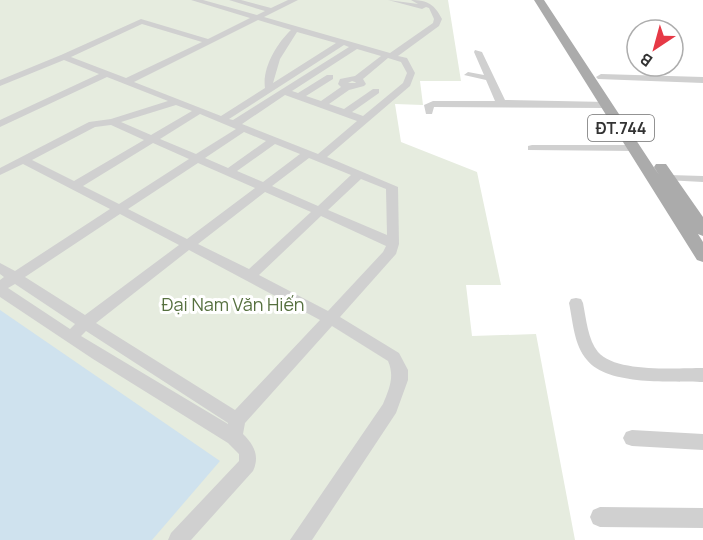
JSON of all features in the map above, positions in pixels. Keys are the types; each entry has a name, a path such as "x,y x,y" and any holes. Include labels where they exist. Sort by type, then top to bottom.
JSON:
{"main road":[{"name":"ĐT.744","path":"539,0 614,106 669,178 699,235 703,256"},
{"name":"ĐT.744","path":"548,0 601,77 634,148 699,235"}],"street":[{"path":"71,337 85,323 263,188 365,120 409,80 411,73 404,60 183,0"},
{"path":"195,0 293,32 348,45"},
{"path":"233,0 272,11"},
{"path":"126,82 294,0"},
{"path":"392,0 433,10"},
{"path":"322,105 345,84 358,82 388,57 436,24 438,19 433,10 425,2 415,0"},
{"path":"0,83 64,57 141,21 207,41"},
{"path":"270,90 269,74 285,42 293,32"},
{"path":"235,429 71,337 0,288 198,159 237,127 316,72 348,45"},
{"path":"221,120 348,45"},
{"path":"478,52 501,103"},
{"path":"64,57 392,187 393,244 384,261 235,429"},
{"path":"316,72 345,84"},
{"path":"0,124 106,74"},
{"path":"468,75 489,78"},
{"path":"299,97 330,77"},
{"path":"601,77 703,80"},
{"path":"358,82 376,91 394,96"},
{"path":"345,113 376,91"},
{"path":"285,92 365,120"},
{"path":"0,172 93,124 112,122 176,102"},
{"path":"429,112 429,105 433,104 614,106"},
{"path":"75,186 199,111"},
{"path":"112,122 393,244"},
{"path":"229,172 273,141"},
{"path":"532,148 634,148"},
{"path":"23,160 331,319 394,357 400,370 400,380 390,408 300,540"},
{"path":"250,276 359,174"},
{"path":"669,178 703,179"},
{"path":"0,268 85,323 235,429 248,452 248,465 178,540"},
{"path":"576,303 586,344 594,359 608,368 703,375"},
{"path":"632,438 703,442"},
{"path":"600,516 703,518"}],"green space":[{"name":"Đại Nam Văn Hiến","path":"0,0 448,0 461,81 420,81 423,105 395,104 401,142 477,172 501,285 466,285 472,336 536,334 575,540 0,540"}],"water":[{"path":"0,310 220,461 152,540 0,540"}]}
